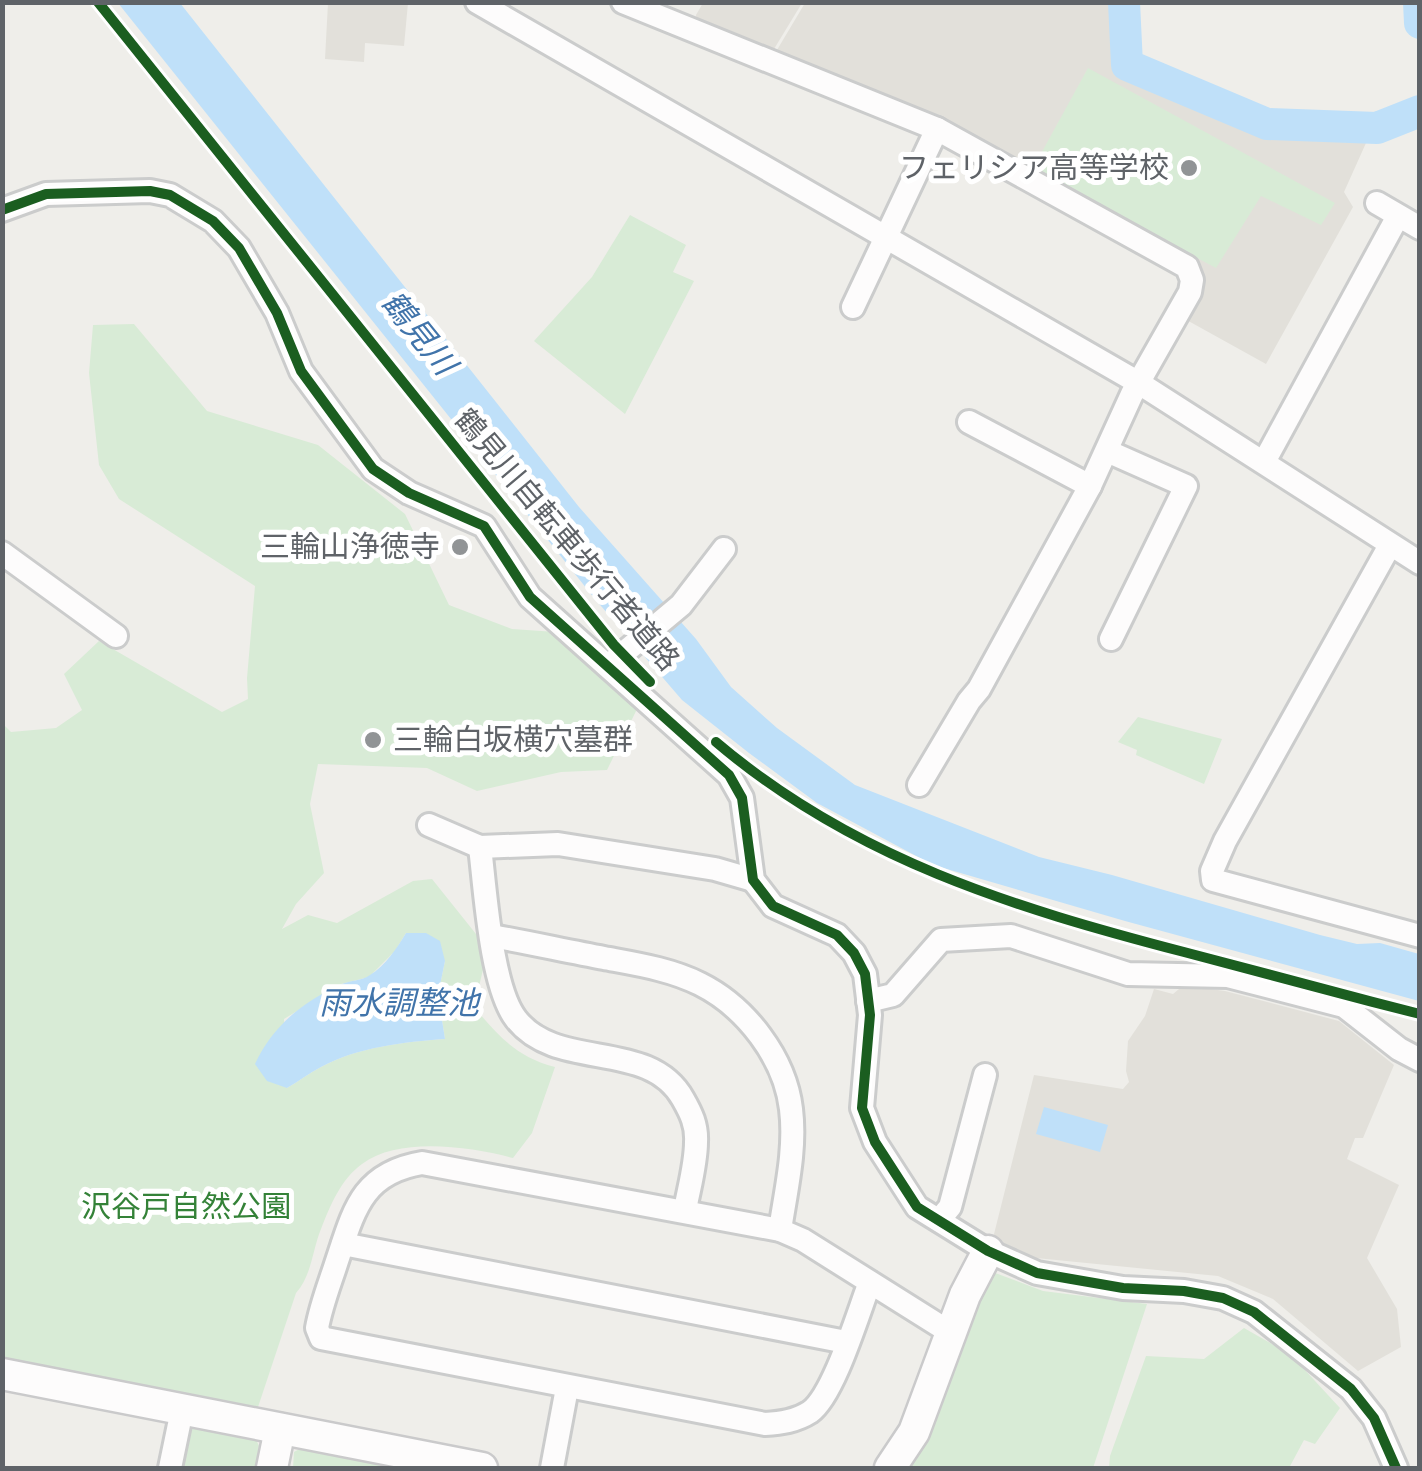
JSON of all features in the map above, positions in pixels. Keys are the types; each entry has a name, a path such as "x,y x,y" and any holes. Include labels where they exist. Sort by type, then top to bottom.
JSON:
{"street":[{"path":"477,2 1140,383 1420,562"},
{"path":"623,2 937,128 1187,267 1192,280 1190,292 1090,486 980,689 919,785"},
{"path":"853,307 937,128"},
{"path":"2,210 46,194 150,191 170,195 213,222 240,248 277,313 301,370 373,470 484,526 530,597 728,775 742,798 753,880 774,906 837,935 854,953 865,974 869,1034 862,1108 876,1142 917,1207 988,1251 1037,1272 1123,1288 1184,1291 1223,1298 1254,1312 1351,1389 1374,1418 1396,1468"},
{"path":"1376,204 1420,228"},
{"path":"1264,462 1398,216"},
{"path":"970,422 1090,486"},
{"path":"1106,452 1186,486 1111,639"},
{"path":"1390,545 1212,871 1213,880 1420,936"},
{"path":"608,666 681,606 724,549"},
{"path":"2,553 116,636"},
{"path":"429,824 480,846 558,844 715,869 753,880"},
{"path":"480,846 503,994 514,1017 550,1045 648,1067 678,1088 694,1117 696,1142 685,1210"},
{"path":"492,936 658,969 701,984 735,1009 768,1048 783,1074 791,1107 793,1142 780,1230"},
{"path":"868,1001 893,994 942,940 1011,936 1128,974 1228,976 1344,1006 1420,1060"},
{"path":"939,1220 950,1206 984,1075"},
{"path":"870,1282 824,1398 809,1412 786,1423 764,1424 321,1338 317,1328 352,1214 364,1193 402,1166 422,1163 780,1230 803,1240 950,1332"},
{"path":"343,1244 846,1342"},
{"path":"890,1468 902,1454 925,1409 950,1332 988,1251"},
{"path":"2,1374 482,1468"},
{"path":"552,1468 568,1388"},
{"path":"170,1468 182,1410"},
{"path":"272,1468 280,1429"}],"shaded area":[{"path":"328,3 408,3 404,46 365,43 364,62 325,59"},
{"path":"703,3 802,3 771,54 698,26 696,15"},
{"name":"フェリシア高等学校","path":"805,3 1110,3 1112,65 1125,77 1264,139 1366,143 1344,192 1353,207 1266,364 1183,318 1197,277 774,55"},
{"path":"1203,988 1339,1021 1394,1065 1363,1138 1355,1138 1347,1159 1399,1185 1367,1258 1397,1309 1401,1347 1358,1371 1273,1299 1218,1276 1036,1258 993,1238 1034,1075 1123,1089 1129,1082 1128,1041 1145,1016 1154,989 1173,994 1179,989"}],"green space":[{"path":"1088,68 1335,203 1321,225 1261,196 1216,268 1032,170"},
{"path":"630,215 686,245 673,272 694,281 625,414 534,341 592,277"},
{"name":"沢谷戸自然公園","path":"134,324 207,411 318,445 405,514 449,605 512,629 556,632 639,705 607,770 561,772 477,791 427,768 318,764 310,804 324,873 296,904 282,929 308,915 337,923 413,881 432,879 488,949 474,1007 510,1045 555,1067 532,1133 513,1158 477,1150 415,1147 377,1155 348,1177 332,1202 309,1271 296,1293 257,1410 3,1361 2,723 11,732 56,728 82,710 64,674 99,641 222,712 248,699 255,586 119,499 99,465 89,373 93,325","holes":["406,933 445,961 438,995 445,1039 365,1050 321,1067 287,1088 284,1019 341,984 369,977 395,951"]},
{"path":"1138,717 1222,739 1204,784 1136,755 1137,750 1118,742"},
{"path":"990,1271 1043,1291 1147,1304 1093,1468 906,1468 925,1444"},
{"path":"1244,1328 1291,1355 1340,1408 1315,1444 1304,1440 1289,1468 1109,1468 1146,1356 1204,1359"},
{"path":"197,1424 255,1437 259,1446 255,1468 180,1468 188,1429"},
{"path":"303,1447 416,1468 293,1468 294,1452"}],"water":[{"name":"鶴見川","path":"118,3 180,3 579,507 696,639 731,687 777,728 855,785 1039,857 1320,935 1357,944 1380,943 1419,954 1419,1001 933,865 817,803 749,753 682,700 595,599"},
{"name":"雨水調整池","path":"406,933 426,933 440,941 445,961 438,995 445,1039 366,1050 321,1067 287,1088 267,1081 255,1064 279,1027 313,999 375,971"},
{"path":"1044,1107 1108,1125 1100,1152 1036,1134"}],"waterway":[{"path":"1124,2 1127,65 1267,124 1377,128 1420,111"},
{"path":"1419,2 1420,23"}],"cycle path":[{"name":"鶴見川自転車歩行者道路","path":"98,2 614,645 650,682"},
{"path":"2,210 46,194 150,191 170,195 213,221 239,248 277,313 301,371 373,469 409,493 484,526 530,597 729,775 742,798 753,880 773,906 837,935 854,953 865,974 870,1015 862,1108 875,1142 917,1207 988,1251 1037,1273 1123,1288 1184,1291 1223,1298 1254,1312 1351,1389 1374,1418 1396,1468"},
{"path":"716,742 823,818 937,874 1120,935 1420,1014"}],"place":[{"name":"フェリシア高等学校","path":"1189,168"},
{"name":"三輪山浄徳寺","path":"460,547"},
{"name":"三輪白坂横穴墓群","path":"373,740"}]}
